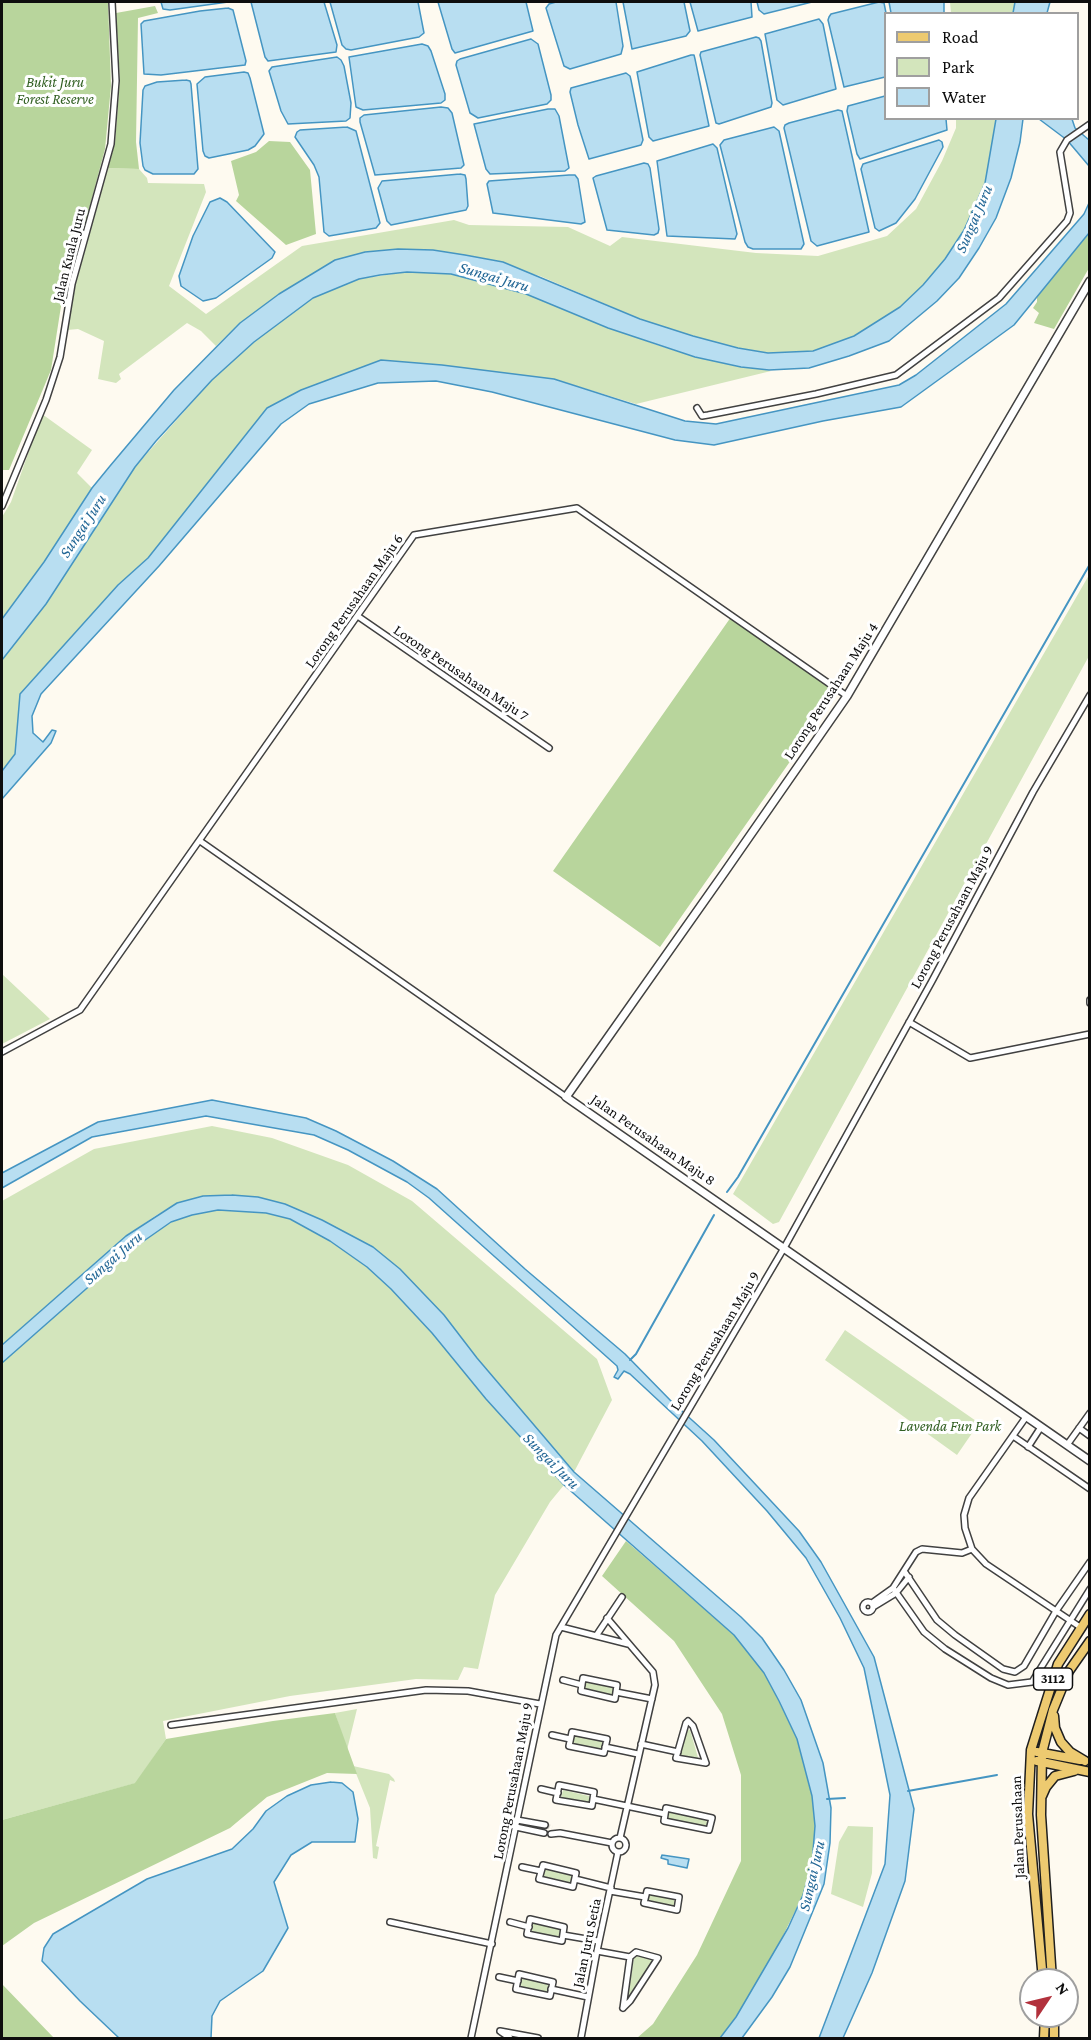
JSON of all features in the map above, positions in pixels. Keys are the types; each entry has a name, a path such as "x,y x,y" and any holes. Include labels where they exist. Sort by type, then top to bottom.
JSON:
{"main road":[{"name":"Jalan Perusahaan","path":"1041,1968 1028,1814 1031,1750 1058,1664 1089,1614"},
{"name":"Jalan Perusahaan","path":"1051,1968 1041,1799 1041,1758 1053,1710 1069,1671 1089,1641"},
{"path":"1053,1710 1055,1728 1060,1742 1086,1766"},
{"path":"1031,1750 1041,1758"},
{"path":"1030,1760 1041,1758 1086,1766"},
{"path":"1041,1799 1055,1776 1086,1766"}],"street":[{"name":"Jalan Kuala Juru","path":"2,506 46,400 60,357 72,284 111,144 116,81 111,2"},
{"path":"697,408 702,416 816,394 896,375 999,298 1067,221 1070,213 1060,152 1067,140 1089,124"},
{"name":"Lorong Perusahaan Maju 4","path":"566,1097 847,696 1089,281"},
{"name":"Lorong Perusahaan Maju 6","path":"2,1052 80,1010 414,536 577,508 847,696"},
{"name":"Lorong Perusahaan Maju 7","path":"359,617 549,748"},
{"name":"Lorong Perusahaan Maju 9","path":"471,2038 556,1635 784,1248 1033,792 1089,695"},
{"name":"Jalan Perusahaan Maju 8","path":"200,841 1089,1461"},
{"path":"909,1022 970,1058 1089,1034"},
{"path":"1067,1445 1089,1413"},
{"path":"1026,1417 969,1498 965,1528 972,1549 986,1564 1080,1627"},
{"path":"1028,1447 1041,1427"},
{"path":"1079,1428 1089,1436"},
{"path":"1013,1436 1089,1489"},
{"path":"895,1590 916,1552 922,1549 962,1553 972,1549"},
{"path":"904,1571 937,1620 1003,1669 1015,1672 1024,1666 1056,1611 1089,1562"},
{"path":"873,1605 909,1577"},
{"path":"895,1590 924,1632 972,1666 1008,1685 1032,1682 1089,1589"},
{"path":"596,1636 622,1597"},
{"path":"607,1618 628,1644"},
{"path":"561,1627 628,1644"},
{"name":"Jalan Juru Setia","path":"581,2038 598,1941 618,1852 624,1851 626,1846 620,1838 655,1685 653,1672 643,1658 628,1644"},
{"path":"972,1666 981,1653"},
{"path":"584,1678 617,1684 615,1698 581,1691 582,1685 584,1678"},
{"path":"562,1680 582,1685"},
{"path":"171,1725 426,1690 468,1691 540,1704"},
{"path":"616,1692 652,1699"},
{"path":"688,1721 693,1726 706,1763 676,1758 678,1752 686,1723 688,1721"},
{"path":"572,1732 607,1739 604,1753 569,1746 570,1739 572,1732"},
{"path":"552,1735 570,1739"},
{"path":"641,1744 678,1752"},
{"path":"605,1747 638,1754"},
{"path":"559,1785 594,1792 592,1806 556,1800 558,1792 559,1785"},
{"path":"541,1789 558,1792"},
{"path":"593,1799 665,1814"},
{"path":"666,1808 712,1818 709,1830 664,1821 665,1814 666,1808"},
{"path":"517,1820 545,1826"},
{"path":"516,1827 544,1833"},
{"path":"552,1831 612,1843"},
{"path":"612,1843 615,1839 620,1838"},
{"path":"612,1843 613,1850 618,1852"},
{"path":"543,1865 576,1873 573,1887 539,1879 541,1871 543,1865"},
{"path":"522,1867 541,1871"},
{"path":"575,1879 645,1898"},
{"path":"647,1891 679,1897 677,1910 644,1903 645,1898 647,1891"},
{"path":"530,1919 564,1927 563,1935 562,1941 527,1934 530,1919"},
{"path":"390,1922 492,1944"},
{"path":"510,1922 529,1927"},
{"path":"563,1935 598,1941"},
{"path":"597,1951 630,1957"},
{"path":"636,1952 658,1958 623,2008 630,1957 636,1952"},
{"path":"519,1974 553,1982 551,1989 550,1996 516,1989 519,1974"},
{"path":"499,1977 518,1981"},
{"path":"551,1989 588,1997"},
{"path":"510,2038 500,2031 538,2038"}],"green space":[{"name":"Bukit Juru Forest Reserve","path":"2,2 108,2 111,86 105,149 87,217 64,287 51,370 9,470 2,470"},
{"path":"950,2 1015,2 1013,12 951,12"},
{"path":"155,6 158,13 138,18 136,142 139,169 108,168 115,143 120,80 116,13"},
{"path":"956,120 996,120 985,183 964,230 945,259 900,307 854,336 813,351 768,353 738,348 640,319 540,276 465,255 433,250 398,249 365,252 335,260 279,294 240,323 216,346 201,331 187,323 119,374 121,379 116,383 98,379 104,341 78,329 67,330 76,283 108,168 139,169 147,178 148,183 204,184 206,192 169,286 206,314 302,246 454,220 469,225 568,227 610,246 622,237 756,253 818,256 887,236 916,209 942,161 956,128"},
{"path":"269,141 290,142 310,170 316,234 286,245 236,201 239,195 231,161 256,152"},
{"path":"1089,233 1089,268 1054,329 1034,323 1039,313 1033,308 1037,302 1037,295"},
{"path":"407,272 451,274 490,284 526,294 654,344 695,357 771,371 636,404 554,379 381,360 301,390 267,408 148,558 118,585 20,694 15,754 2,771 2,660 46,604 135,467 212,380 280,321 329,290 359,279"},
{"path":"42,414 92,450 77,473 92,488 44,562 2,619 2,517 11,502"},
{"path":"1089,575 1089,656 779,1222 773,1224 733,1194"},
{"path":"731,617 838,693 660,947 553,871"},
{"path":"2,974 50,1019 2,1044"},
{"path":"212,1126 272,1138 348,1165 412,1201 597,1359 612,1400 574,1472 477,1358 444,1315 285,1204 258,1197 232,1195 177,1203 126,1236 2,1345 2,1201 94,1149"},
{"path":"218,1210 266,1213 290,1219 330,1241 367,1267 432,1333 486,1399 564,1485 550,1502 495,1595 478,1669 464,1667 458,1680 416,1679 290,1696 163,1721 166,1739 136,1783 2,1820 2,1363 128,1252 155,1232 172,1222 192,1215"},
{"name":"Lavenda Fun Park","path":"845,1330 979,1423 957,1455 825,1360"},
{"path":"626,1541 734,1635 765,1673 797,1739 812,1796 815,1826 812,1864 803,1895 773,1956 736,2017 720,2038 637,2038 653,2024 697,1955 741,1861 741,1775 722,1714 674,1641 602,1576"},
{"path":"586,1680 613,1686 614,1691 611,1695 584,1688"},
{"path":"357,1709 347,1750 335,1713"},
{"path":"335,1713 357,1774 327,1773 267,1797 230,1828 34,1923 2,1946 2,1820 135,1783 166,1739"},
{"path":"686,1729 690,1730 699,1761 679,1758"},
{"path":"575,1735 602,1741 603,1746 600,1750 573,1743"},
{"path":"353,1766 389,1774 395,1782 390,1780 376,1846 379,1847 377,1859 373,1858 370,1808"},
{"path":"563,1790 589,1796 590,1801 587,1805 561,1798"},
{"path":"670,1812 706,1820 708,1824 705,1827 668,1819 667,1815"},
{"path":"848,1826 873,1827 872,1873 863,1907 831,1894 839,1842"},
{"path":"545,1868 572,1874 573,1879 570,1883 543,1876"},
{"path":"650,1895 674,1899 675,1903 673,1906 649,1901 647,1898"},
{"path":"533,1923 560,1929 561,1934 558,1938 532,1931"},
{"path":"637,1956 651,1959 652,1962 627,2001 634,1958"},
{"path":"522,1978 548,1984 550,1989 547,1993 520,1986"},
{"path":"2,1984 54,2038 2,2038"}],"water":[{"path":"161,2 228,2 170,10 163,9"},
{"path":"251,2 324,2 337,45 336,52 268,61"},
{"path":"330,2 418,2 424,33 419,37 346,49 342,45"},
{"path":"438,2 526,2 533,31 455,53"},
{"path":"616,2 623,46 621,54 570,69 564,66 546,8 549,4"},
{"path":"623,2 684,2 690,31 686,36 632,49"},
{"path":"690,2 751,2 752,17 698,31"},
{"path":"757,2 812,2 764,14 759,10"},
{"path":"879,2 884,3 884,77 844,87 828,20 831,14"},
{"path":"889,2 944,2 944,12 891,12"},
{"path":"1015,2 1050,2 1047,12 1013,12"},
{"path":"228,8 233,10 246,61 245,65 161,75 144,74 141,24 144,21"},
{"path":"819,19 823,24 836,89 783,105 777,100 765,34"},
{"path":"756,37 761,41 771,107 716,123 701,52"},
{"path":"531,39 538,44 551,100 547,104 478,118 470,113 456,65 457,61"},
{"path":"422,44 428,46 431,51 445,100 441,103 363,110 356,107 349,57"},
{"path":"694,55 709,126 653,141 649,137 637,72"},
{"path":"337,57 344,66 351,103 350,118 346,121 288,124 281,111 269,71 272,67"},
{"path":"248,73 250,78 264,134 255,146 248,150 209,158 203,151 197,84 205,77"},
{"path":"626,73 631,80 643,140 641,145 589,159 578,125 571,88"},
{"path":"186,80 191,84 198,169 194,174 153,174 145,170 143,166 140,143 143,90 145,86 157,82"},
{"path":"884,96 884,120 946,120 947,130 860,159 847,111 848,106"},
{"path":"448,108 452,113 464,165 461,168 375,175 360,118 364,115"},
{"path":"555,109 559,116 569,168 565,171 490,174 486,169 474,124"},
{"path":"838,110 842,111 869,232 817,246 811,241 784,128 789,123"},
{"name":"Sungai Juru","path":"996,120 1023,120 1011,178 996,218 959,278 937,301 889,341 809,368 769,370 741,367 695,357 608,328 526,294 451,274 407,272 380,275 359,279 313,298 254,342 212,380 156,441 135,467 46,604 2,660 2,619 44,562 92,488 110,466 174,390 240,323 279,294 335,260 365,252 398,249 433,250 503,262 640,319 693,336 768,353 813,351 854,336 900,307 923,285 945,259 964,230 985,183"},
{"path":"1040,120 1072,120 1075,128 1089,140 1089,166 1067,140"},
{"path":"347,127 356,131 380,223 376,228 329,236 324,232 319,177 314,165 295,137 300,130"},
{"path":"774,127 779,131 804,244 801,249 753,249 748,247 720,145 724,140"},
{"path":"939,140 943,147 915,199 896,223 879,231 875,228 861,169 863,164"},
{"path":"713,144 717,148 737,234 735,239 667,236 657,161"},
{"path":"644,163 650,168 658,233 654,235 607,230 593,178"},
{"path":"465,175 466,179 468,206 466,210 391,225 387,221 378,188 382,181"},
{"path":"575,175 578,179 585,222 581,224 493,213 487,184 489,181"},
{"path":"220,198 227,202 275,252 272,258 216,298 203,301 181,286 179,276 193,236 210,202"},
{"path":"1089,203 1089,233 1014,325 901,407 823,421 714,445 675,440 492,392 436,381 378,383 309,404 281,424 159,566 41,694 32,716 33,733 43,742 52,730 56,731 51,743 2,799 2,771 15,754 20,694 118,585 148,558 267,408 301,390 381,360 554,379 685,421 716,424 899,385 916,375 1006,304 1084,214"},
{"path":"212,1100 306,1118 393,1161 437,1189 525,1269 625,1354 672,1402 714,1440 799,1531 821,1562 874,1657 914,1809 905,1881 872,1973 843,2038 819,2038 885,1864 890,1795 864,1668 840,1618 806,1558 767,1511 702,1441 630,1374 624,1371 618,1379 614,1377 618,1370 617,1366 429,1198 407,1182 348,1150 314,1135 206,1116 92,1137 2,1188 2,1173 98,1122"},
{"name":"Sungai Juru","path":"203,1196 258,1197 285,1204 322,1220 373,1247 400,1269 444,1315 477,1358 574,1472 741,1617 762,1638 784,1670 801,1700 823,1763 831,1808 830,1843 824,1884 790,1967 772,1997 742,2038 720,2038 736,2017 788,1928 803,1895 812,1864 815,1826 812,1796 797,1739 779,1701 764,1673 734,1635 564,1485 486,1399 432,1333 367,1267 330,1241 290,1219 266,1213 218,1210 192,1215 171,1222 128,1252 2,1363 2,1345 126,1236 177,1203"},
{"path":"342,1783 353,1792 358,1819 355,1842 312,1842 291,1855 274,1882 288,1928 263,1971 220,2001 212,2016 211,2038 119,2038 42,1961 44,1948 53,1934 147,1879 232,1849 253,1829 266,1811 287,1796 311,1785"},
{"path":"662,1855 689,1859 687,1868 668,1864 668,1860 661,1858"}],"waterway":[{"path":"727,1192 738,1177 1090,564"},
{"path":"630,1360 636,1354 714,1215"},
{"path":"908,1791 997,1775"},
{"path":"827,1799 845,1798"}],"tunnel":[{"path":"545,1825 552,1828"}]}
